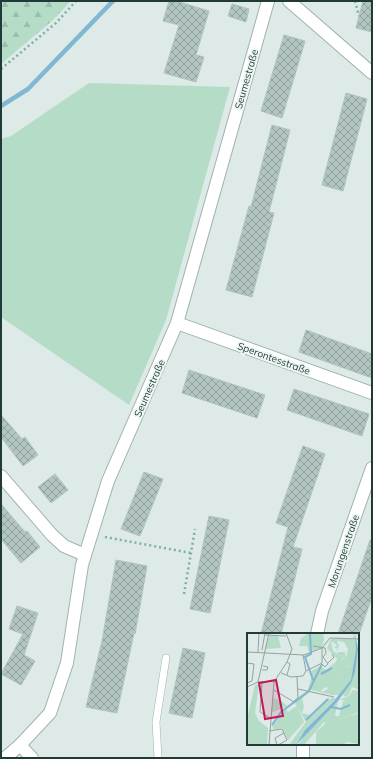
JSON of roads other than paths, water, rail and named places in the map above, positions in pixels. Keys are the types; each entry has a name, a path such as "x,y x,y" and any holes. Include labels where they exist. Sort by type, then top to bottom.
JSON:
{"street":[{"name":"Seumestraße","path":"5,758 20,745 50,713 67,664 82,565 91,534 108,481 177,323 268,1"},
{"path":"289,1 372,73"},
{"name":"Sperontesstraße","path":"177,323 372,392"},
{"name":"Morungenstraße","path":"317,633 322,611 372,468"},
{"path":"1,476 52,535 64,546 85,555"},
{"path":"20,745 32,758"},
{"path":"303,745 303,758"}],"lane":[{"path":"158,758 156,722 166,658"}],"waterway":[{"path":"1,106 28,89 113,1"}]}
